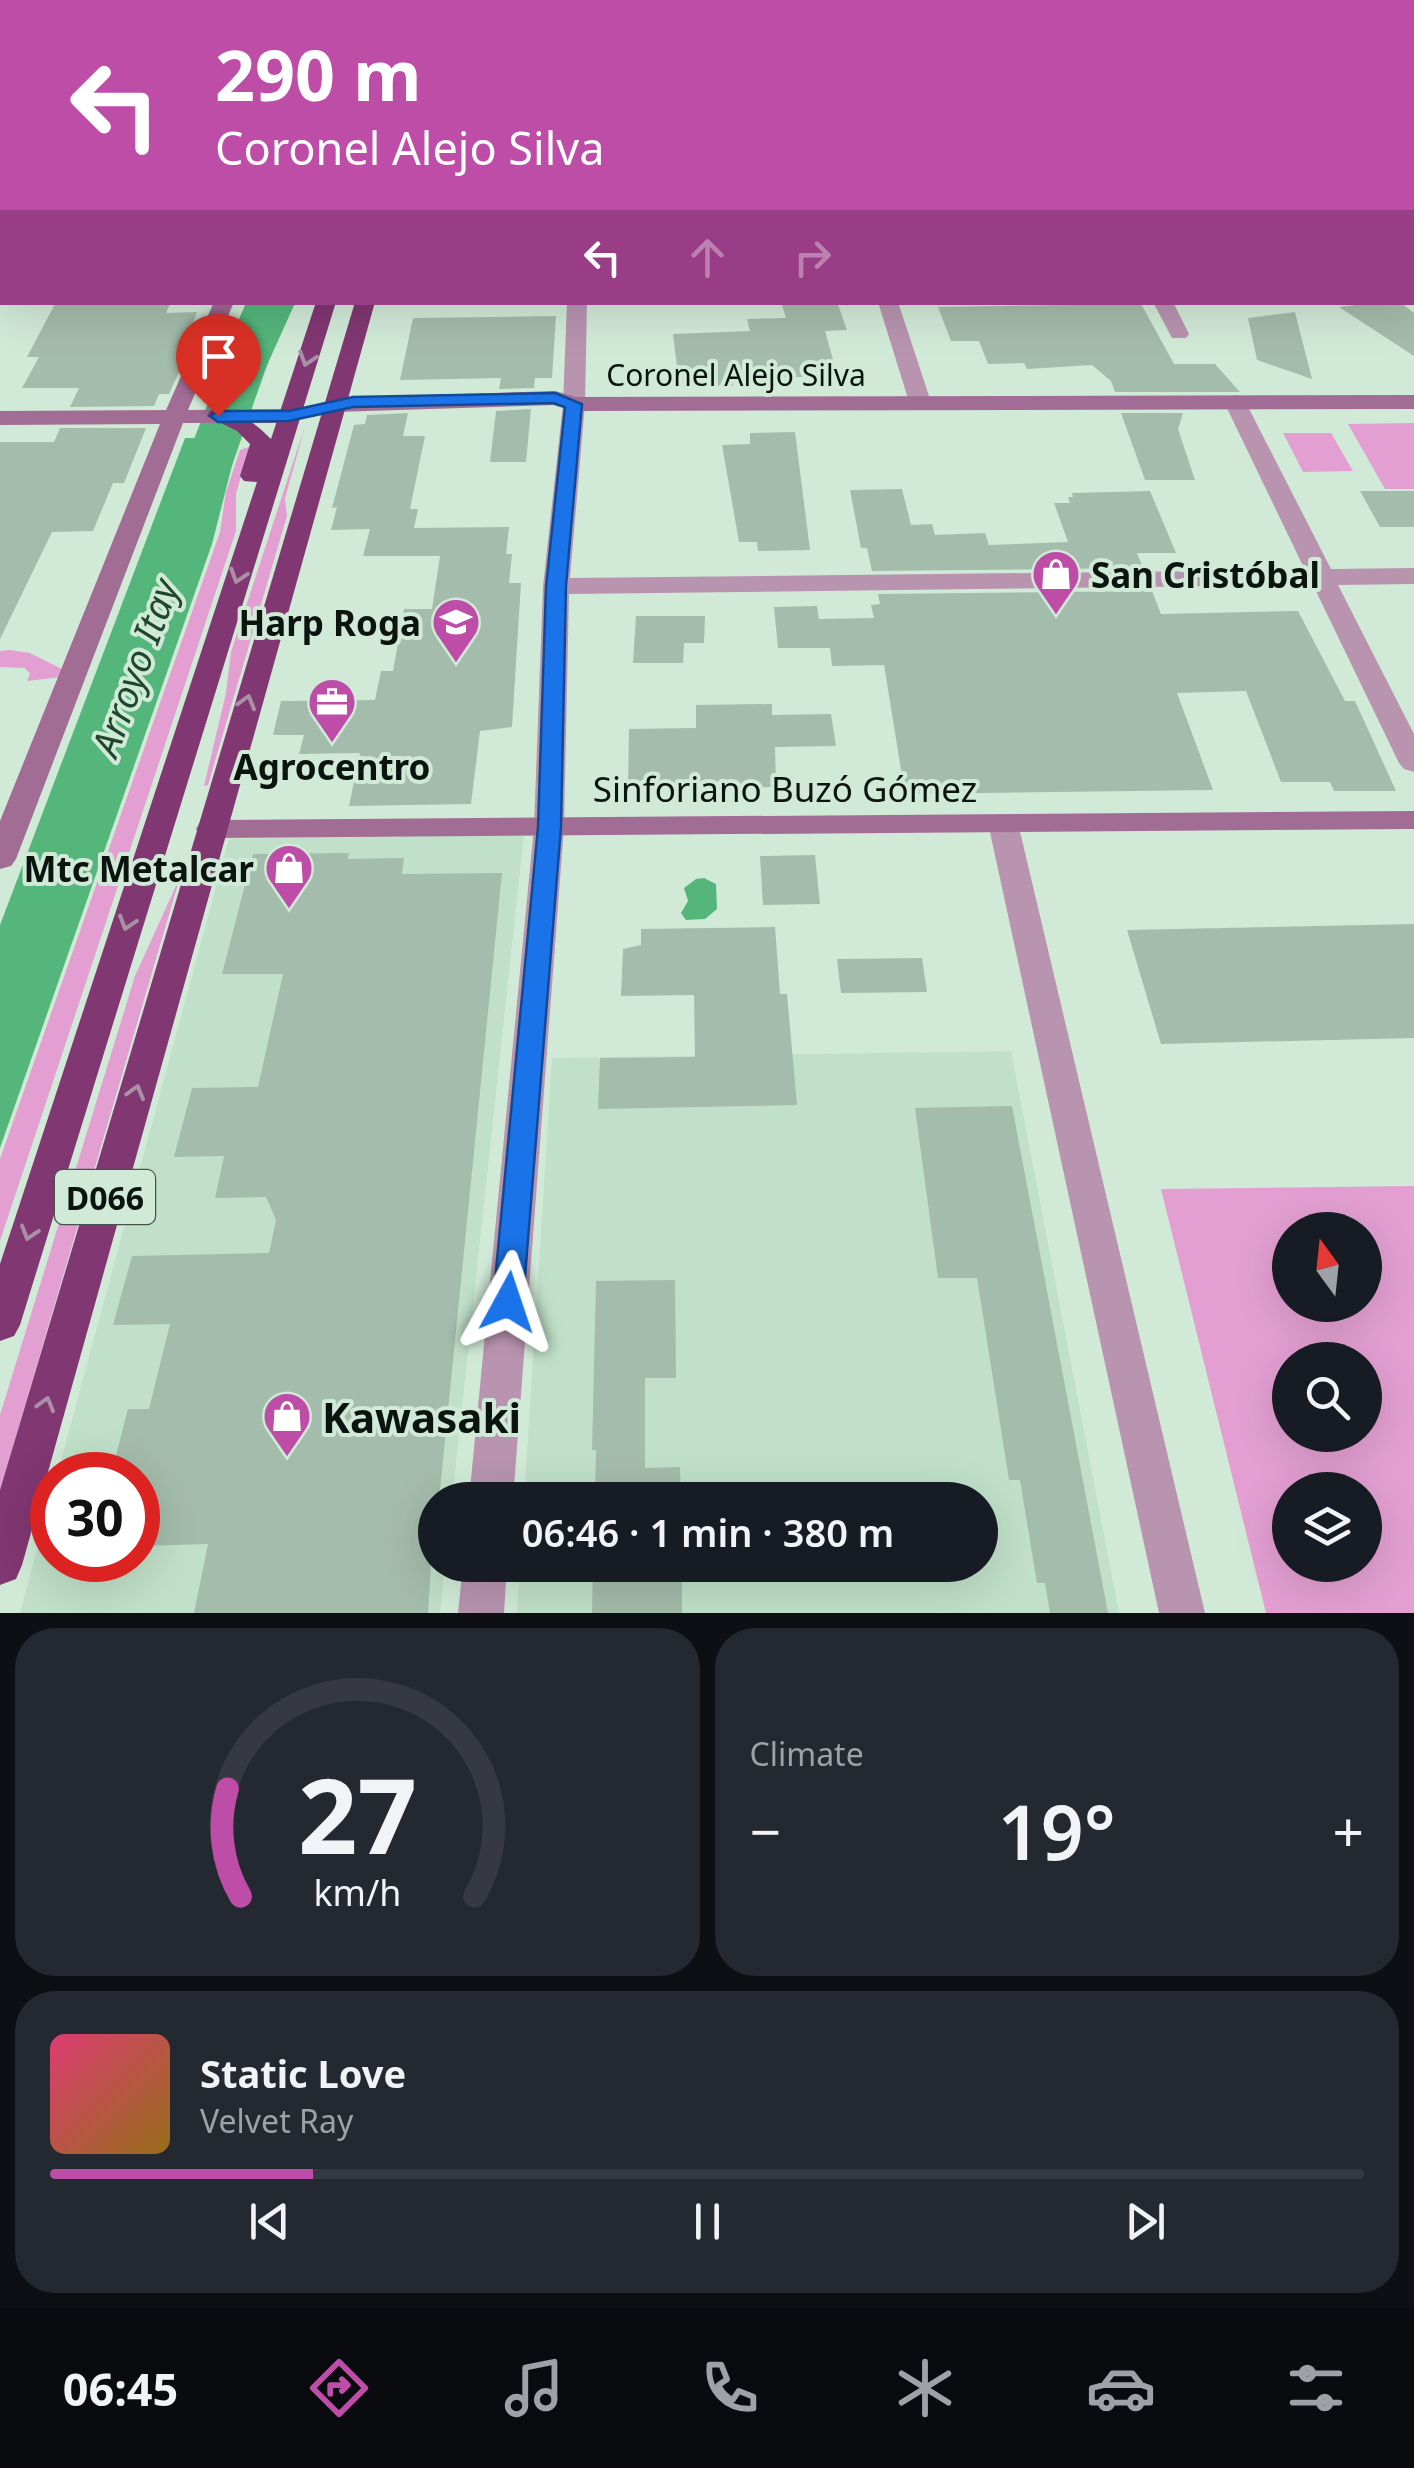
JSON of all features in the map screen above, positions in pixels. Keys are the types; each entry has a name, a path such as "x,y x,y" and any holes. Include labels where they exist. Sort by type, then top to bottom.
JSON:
{"highway":[{"path":"181,830 210,721 208,669 325,305"},
{"name":"D066","path":"0,1326 335,405 364,305"},
{"name":"Coronel Alejo Silva","path":"289,416 335,405"},
{"path":"196,417 251,423 262,444 246,494 254,528"},
{"name":"D066","path":"0,1565 181,830"}],"main road":[{"path":"3,843 196,417 223,305"},
{"name":"Coronel Alejo Silva","path":"335,405 555,398 574,404 1414,402"},
{"name":"Coronel Alejo Silva","path":"251,423 289,416"},
{"path":"0,418 196,417"},
{"name":"Sinforiano Buzó Gómez","path":"181,830 1414,820"}],"street":[{"path":"493,1482 549,827 556,586 574,404 577,305"},
{"path":"889,305 921,404"},
{"path":"1164,305 1179,334"},
{"path":"1234,402 1414,763"},
{"path":"556,586 1414,576"},
{"path":"1003,824 1182,1613"},
{"path":"481,1613 484,1582"}],"shaded area":[{"path":"1414,423 1414,489 1385,489 1348,424"},
{"path":"305,426 285,499 287,516 208,785 204,786 226,693 231,652"},
{"path":"1283,433 1331,433 1353,471 1303,472"},
{"path":"249,447 236,494 236,531 0,1241 0,1159 220,532 226,492 240,450"},
{"path":"0,651 30,653 62,669 61,677 27,681 30,674 25,668 0,667"},
{"path":"524,834 454,1482 418,1482 418,1582 443,1582 440,1613 20,1613 30,1576 30,1582 160,1582 160,1452 63,1452 229,839"},
{"path":"180,877 0,1491 0,1415 135,976"},
{"path":"1011,1051 1119,1613 517,1613 519,1582 998,1582 998,1482 525,1482 552,1058"},
{"path":"1414,1186 1414,1613 1266,1613 1161,1189"}],"water":[{"path":"245,305 294,305 255,392 207,392"},
{"path":"185,438 239,438 212,544 0,1148 0,925"},
{"path":"704,878 716,884 717,909 705,919 686,920 681,913 688,901 684,888"}],"building":[{"path":"54,305 170,305 166,313 197,312 182,350 189,350 169,394 159,394 154,406 70,407 79,388 22,388 39,357 27,357"},
{"path":"782,305 838,305 847,330 825,331 838,377 731,377 733,386 679,384 673,334 750,331 747,319 786,318"},
{"path":"1142,305 1174,364 1215,364 1240,392 1115,392 1111,381 1092,365 1027,369 1024,363 988,364 979,341 951,341 938,307"},
{"path":"1404,305 1414,313 1414,356 1339,307"},
{"path":"1295,312 1312,379 1257,360 1248,318"},
{"path":"556,316 552,378 535,378 534,388 499,389 501,378 400,380 413,318"},
{"path":"531,409 526,462 490,462 496,411"},
{"path":"408,413 403,436 425,436 410,509 418,509 414,528 509,527 509,583 521,583 512,727 480,731 471,804 349,806 360,753 299,754 304,735 273,735 281,701 375,700 381,671 393,671 404,609 432,609 440,556 363,556 370,529 331,530 337,507 332,508 354,425 365,424 367,415"},
{"path":"1121,413 1183,413 1178,429 1195,480 1145,480"},
{"path":"60,428 146,428 124,483 113,483 93,531 52,532 0,639 0,442 54,442"},
{"path":"795,432 810,550 758,551 757,542 739,542 722,445 750,444 750,433"},
{"path":"902,489 911,525 932,524 935,535 985,533 989,545 1068,542 1054,503 1070,503 1068,497 1073,497 1072,493 1150,491 1176,553 1137,553 1143,568 872,571 867,548 861,548 850,490"},
{"path":"1360,491 1414,491 1414,527 1380,527"},
{"path":"1152,591 1161,614 1298,611 1345,701 1355,701 1396,791 1334,791 1330,782 1281,782 1246,691 1177,693 1213,790 905,794 884,665 832,666 830,648 778,648 774,607 817,606 819,619 874,618 871,605 880,604 878,594"},
{"path":"636,616 705,616 704,643 684,643 683,663 633,663"},
{"path":"772,704 772,715 831,714 836,746 775,747 776,787 628,789 629,729 696,728 696,705"},
{"path":"349,853 348,859 404,858 402,874 502,873 441,1482 418,1482 418,1582 430,1582 428,1613 194,1613 208,1544 160,1545 160,1452 117,1452 128,1409 149,1409 170,1324 113,1325 132,1256 269,1253 276,1220 266,1197 215,1198 224,1156 174,1157 192,1088 258,1087 283,974 222,974 253,854"},
{"path":"815,855 820,904 763,905 760,856"},
{"path":"1414,924 1414,1038 1161,1044 1127,930"},
{"path":"775,927 780,994 787,994 797,1105 598,1109 600,1058 695,1057 694,995 621,996 623,949 641,945 641,929"},
{"path":"922,958 927,992 841,993 837,959"},
{"path":"1012,1106 1108,1613 1050,1613 1045,1583 1037,1583 1020,1480 1009,1480 977,1278 938,1278 915,1108"},
{"path":"675,1280 676,1378 645,1378 645,1468 680,1467 680,1482 595,1482 596,1450 592,1450 596,1281"},
{"path":"593,1582 682,1582 682,1613 592,1613"}],"waterway":[{"name":"Arroyo Itay","path":"189,517 267,305"}],"place":[{"name":"San Cristóbal","path":"1056,616"},
{"name":"Harp Roga","path":"456,664"},
{"name":"Agrocentro","path":"332,744"},
{"name":"Mtc Metalcar","path":"289,910"},
{"name":"Kawasaki","path":"287,1458"}],"route":[{"path":"218,416 289,416 353,402 555,398 574,404 556,586 549,827 508,1302"}]}
